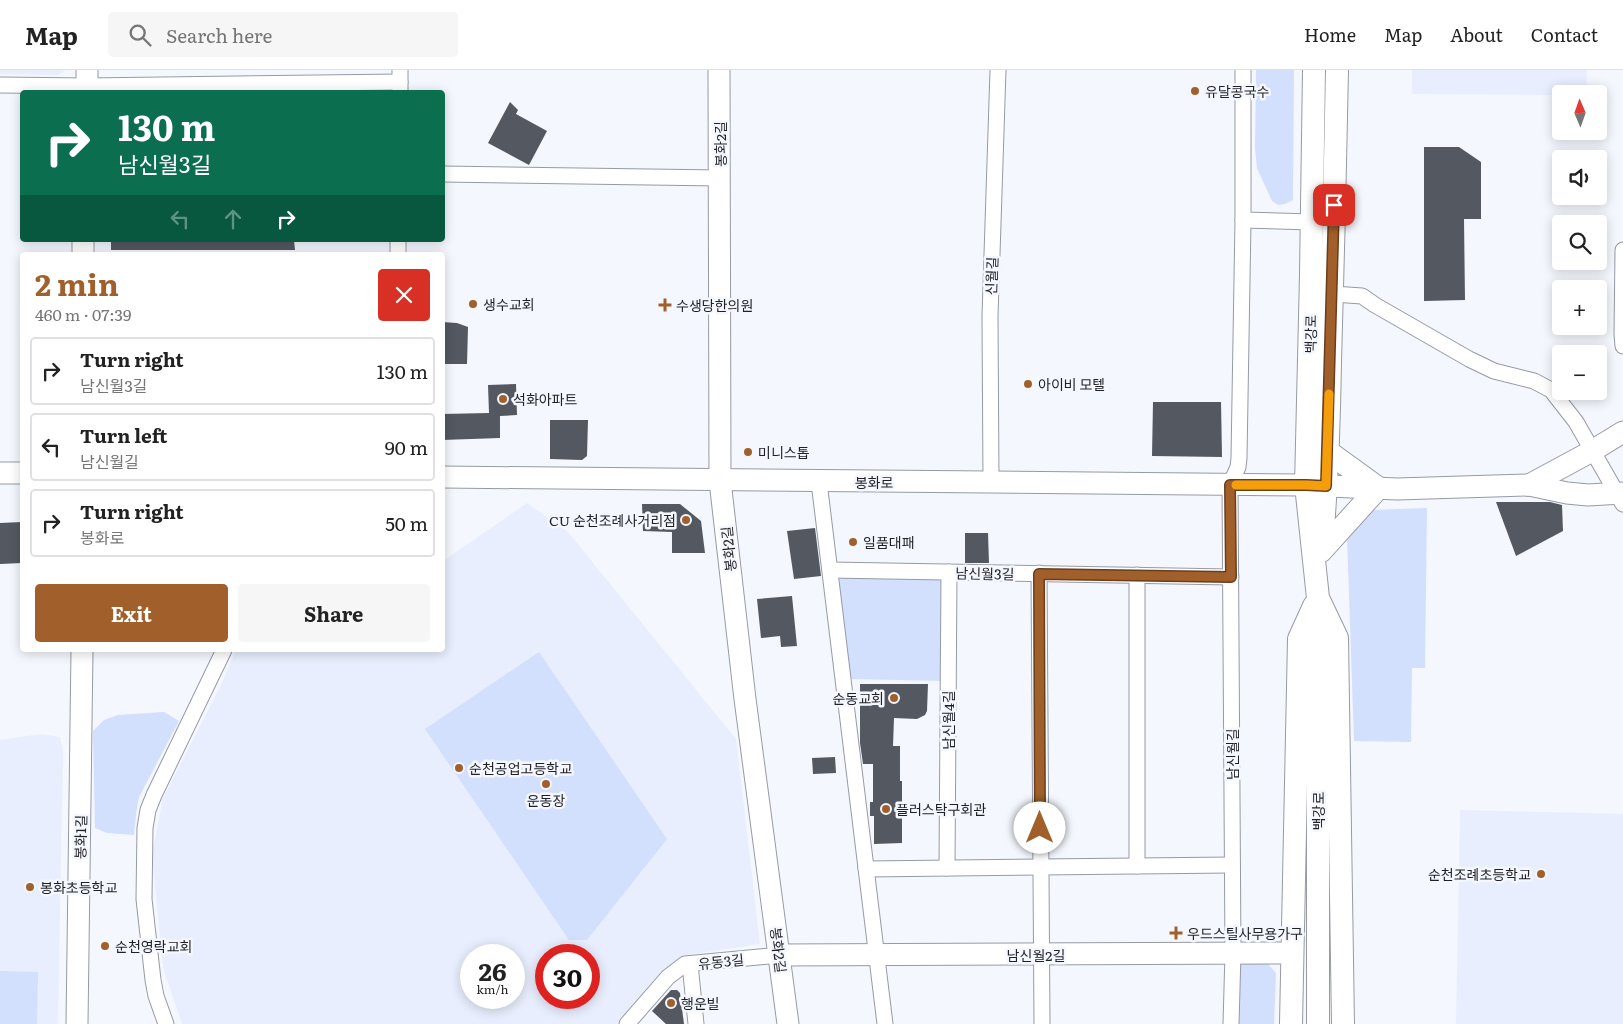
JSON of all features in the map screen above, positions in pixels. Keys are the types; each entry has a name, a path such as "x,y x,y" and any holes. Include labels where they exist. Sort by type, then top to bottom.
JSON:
{"main road":[{"name":"백강로","path":"1314,70 1311,222 1318,598 1318,1024"},
{"name":"백강로","path":"1318,598 1321,552 1316,486 1327,451 1336,70"},
{"path":"1321,552 1378,488 1327,451"},
{"path":"1291,1024 1299,639 1318,598"},
{"path":"1318,598 1337,638 1343,1024"}],"street":[{"name":"봉화2길","path":"719,70 720,481 745,699 788,1024"},
{"name":"신월길","path":"991,483 990,316 998,70"},
{"path":"1230,485 1238,467 1239,458 1243,220 1243,70"},
{"path":"0,86 87,83 400,81"},
{"path":"445,174 720,178"},
{"path":"1243,220 1311,222"},
{"path":"1623,250 1623,346"},
{"path":"1332,294 1362,296 1382,310 1469,359 1494,371 1534,381 1551,390 1576,422 1621,497"},
{"path":"1528,485 1623,432"},
{"path":"0,473 20,473"},
{"name":"봉화로","path":"445,477 1378,488 1528,485"},
{"path":"819,482 885,1024"},
{"name":"남신월길","path":"1230,485 1233,954 1231,1024"},
{"path":"1528,485 1567,493 1621,497"},
{"name":"남신월3길","path":"830,570 1231,577"},
{"name":"남신월4길","path":"947,868 948,572"},
{"path":"1039,574 1042,1024"},
{"path":"1136,866 1137,575"},
{"name":"봉화1길","path":"77,1024 82,652"},
{"path":"166,1024 156,996 147,936 144,899 144,828 154,795 223,652"},
{"path":"866,869 1232,865"},
{"name":"남신월2길","path":"780,955 1292,953"},
{"name":"유동3길","path":"627,1024 668,977 685,964 780,955"},
{"path":"690,964 696,1024"}],"shaded area":[{"path":"0,70 65,70 58,75 0,74"},
{"path":"1256,70 1294,70 1293,200 1285,204 1278,205 1272,201 1257,168 1255,148"},
{"path":"1412,70 1587,70 1586,85 1552,85 1552,95 1412,94"},
{"name":"순천공업고등학교","path":"527,503 568,532 736,739 760,944 681,956 618,1024 182,1024 163,968 152,855 163,798 220,687 235,652 445,652 445,560"},
{"path":"1427,508 1425,668 1412,668 1411,742 1354,741 1347,536 1371,510"},
{"path":"837,576 944,577 943,681 849,679"},
{"name":"운동장","path":"539,652 667,839 587,940 569,940 425,729"},
{"path":"164,712 179,721 139,797 134,835 107,833 95,828 93,731 104,720 118,715"},
{"name":"봉화초등학교","path":"41,734 60,737 63,751 58,1024 0,1024 0,740"},
{"name":"순천조례초등학교","path":"1460,810 1623,814 1623,1024 1456,1024"},
{"path":"1240,962 1268,964 1276,973 1274,1024 1238,1024"},
{"path":"0,971 38,972 37,1024 0,1024"}],"building":[{"path":"510,102 518,110 516,114 547,131 529,165 488,143"},
{"path":"1424,147 1459,147 1481,162 1481,219 1464,219 1465,300 1424,301"},
{"path":"111,242 294,242 295,250 111,250"},
{"path":"445,322 457,323 468,327 467,364 445,364"},
{"name":"석화아파트","path":"516,384 517,415 500,416 500,438 445,440 445,414 489,413 488,385"},
{"path":"1153,402 1221,402 1222,457 1152,456"},
{"path":"550,420 588,420 587,456 582,460 550,459"},
{"path":"1496,502 1550,502 1562,505 1563,531 1516,556"},
{"path":"642,504 680,504 701,521 705,553 672,553 672,532 643,531"},
{"path":"20,522 20,563 0,564 0,523"},
{"path":"815,528 821,576 794,579 787,531"},
{"path":"965,533 988,533 989,563 965,563"},
{"path":"792,596 797,646 781,647 780,636 761,638 757,599"},
{"path":"860,684 928,684 927,711 925,715 917,719 894,718 893,746 900,746 902,843 874,844 874,816 870,816 870,802 873,802 873,764 863,764 860,743"},
{"path":"835,757 836,773 813,774 812,758"},
{"name":"행운빌","path":"671,990 677,990 680,993 684,1024 666,1024 652,1011"}],"slow traffic":[{"path":"1236,485 1326,486 1329,394"}],"place":[{"name":"유달콩국수","path":"1195,91"},
{"name":"생수교회","path":"473,304"},
{"name":"수생당한의원","path":"665,305"},
{"name":"아이비 모텔","path":"1028,384"},
{"name":"석화아파트","path":"503,399"},
{"name":"미니스톱","path":"748,452"},
{"name":"CU 순천조례사거리점","path":"686,520"},
{"name":"일품대패","path":"853,542"},
{"name":"순동교회","path":"894,698"},
{"name":"순천공업고등학교","path":"459,768"},
{"name":"운동장","path":"546,784"},
{"name":"플러스탁구회관","path":"886,809"},
{"name":"순천조례초등학교","path":"1541,874"},
{"name":"봉화초등학교","path":"30,887"},
{"name":"우드스틸사무용가구","path":"1176,933"},
{"name":"순천영락교회","path":"105,946"},
{"name":"행운빌","path":"671,1003"}],"route":[{"path":"1040,828 1039,574 1231,577 1230,485 1326,486 1334,205"}]}
